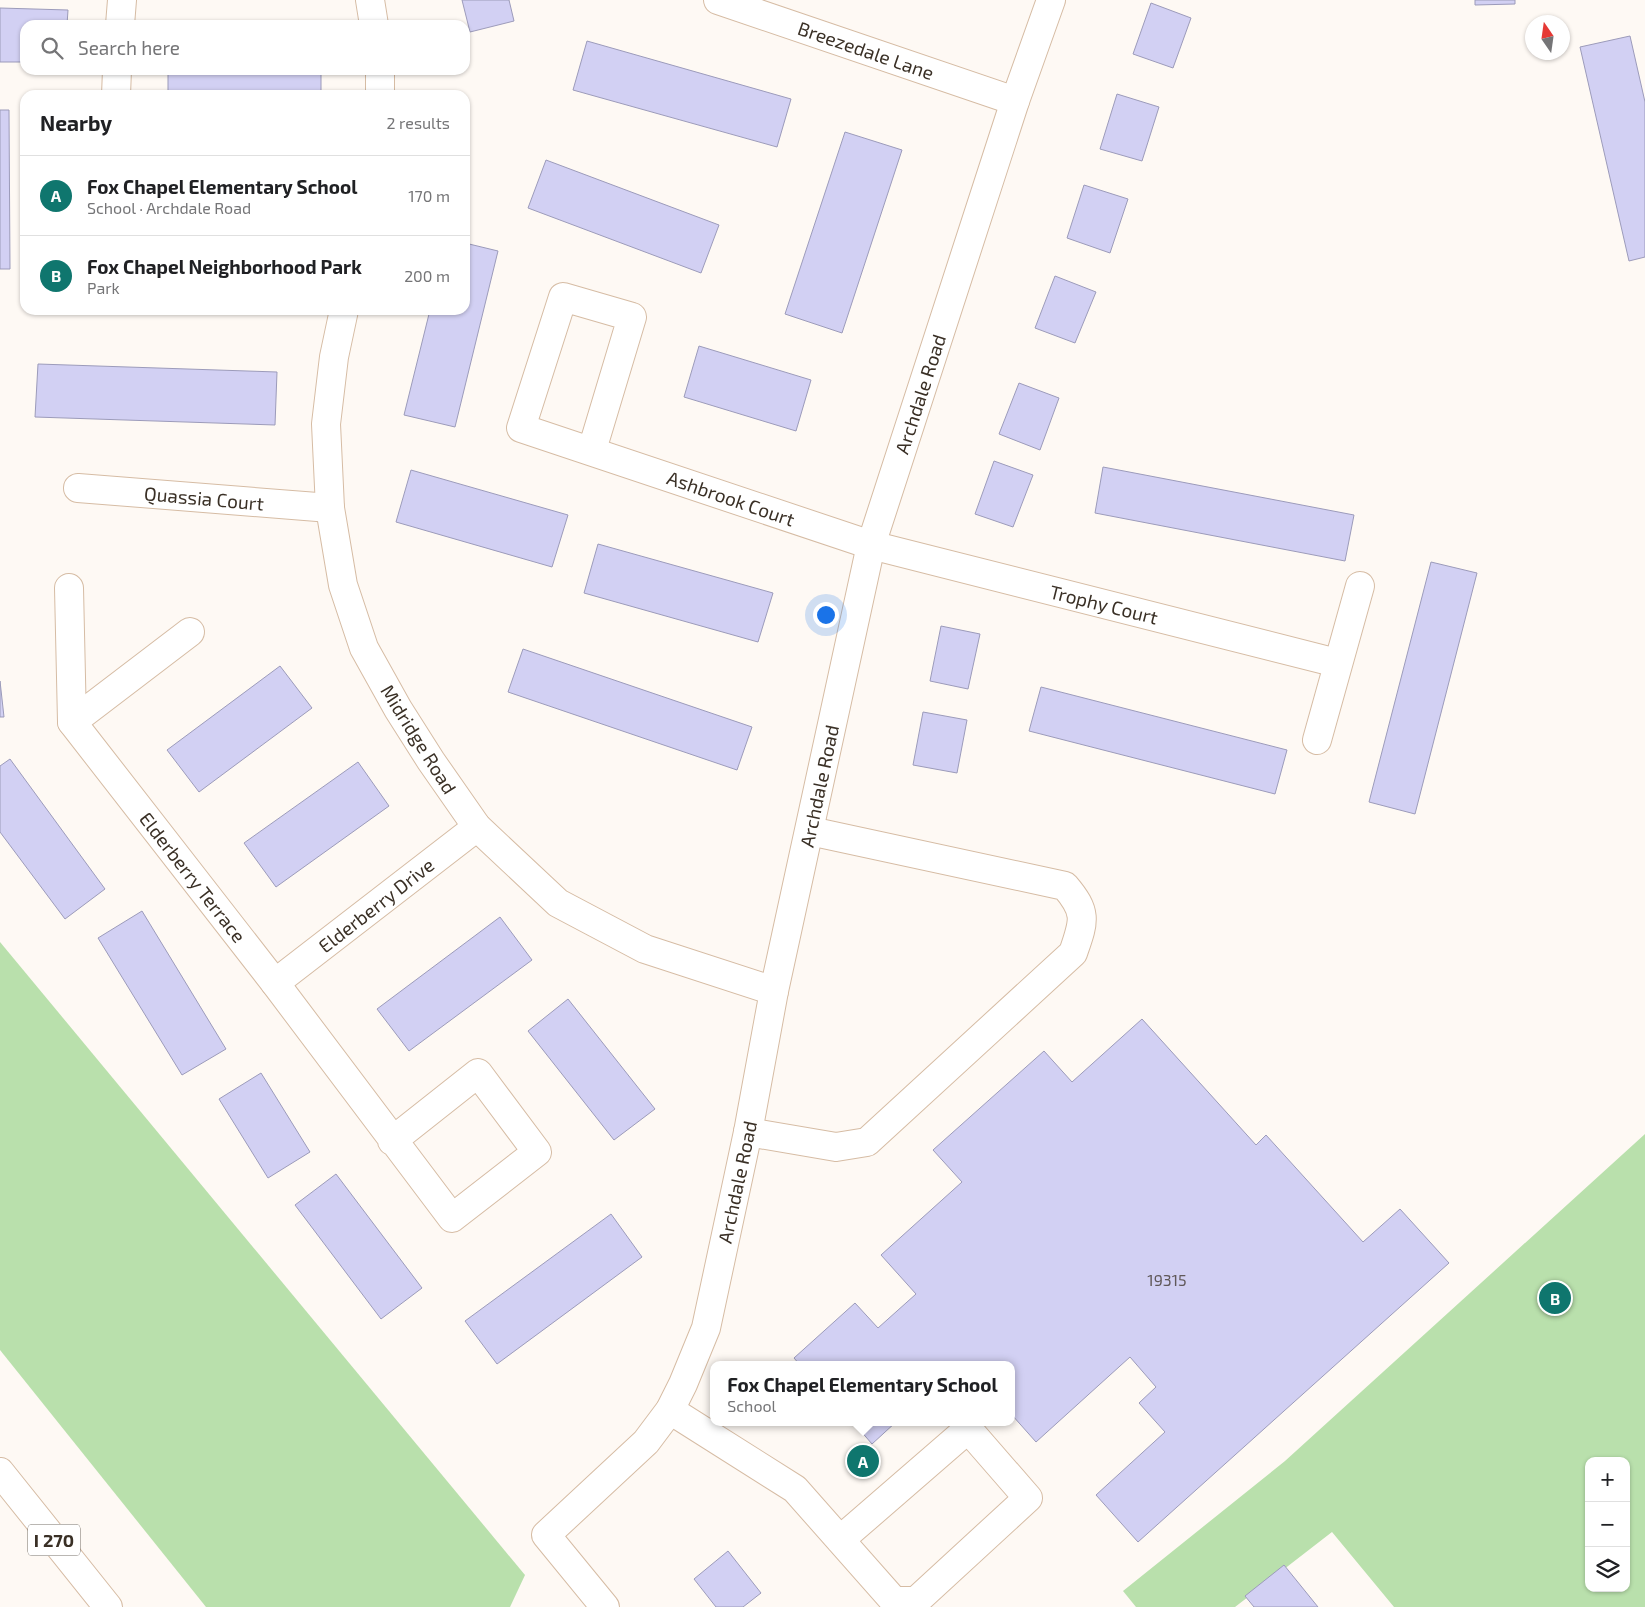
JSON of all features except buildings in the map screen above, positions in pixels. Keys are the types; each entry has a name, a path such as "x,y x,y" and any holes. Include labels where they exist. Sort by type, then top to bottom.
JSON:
{"main road":[{"path":"120,20 122,0"},
{"path":"370,0 373,20"},
{"name":"Breezedale Lane","path":"718,0 1015,101"},
{"name":"Archdale Road","path":"606,1607 546,1535 646,1442 670,1410 706,1328 748,1132 774,991 871,545 1015,101 1051,0"},
{"path":"116,90 118,75"},
{"path":"380,75 380,90"},
{"name":"Ashbrook Court","path":"592,450 632,317 563,297 521,428 592,450 871,545"},
{"name":"Midridge Road","path":"343,315 334,357 326,424 330,508 343,585 364,648 430,761 477,827 558,903 645,949 774,991"},
{"name":"Quassia Court","path":"78,488 330,508"},
{"name":"Trophy Court","path":"871,545 1337,663"},
{"path":"1317,740 1360,586"},
{"path":"69,588 72,722"},
{"path":"72,722 190,632"},
{"name":"Elderberry Terrace","path":"72,722 274,983 392,1141 452,1218 537,1152 478,1074 392,1141"},
{"name":"Elderberry Drive","path":"274,983 477,827"},
{"path":"748,1132 836,1147 867,1142 1073,953 1083,924 1077,901 1065,886 810,831"},
{"path":"670,1410 795,1489 894,1602 916,1601 1028,1498 968,1429 840,1540"},
{"name":"I 270","path":"0,1472 108,1607"}],"green space":[{"path":"0,942 525,1575 510,1607 206,1607 0,1350"},
{"path":"1645,1134 1645,1607 1394,1607 1332,1532 1235,1607 1136,1607 1123,1591 1285,1461"}],"place":[{"name":"Fox Chapel Neighborhood Park","path":"1555,1298"},
{"name":"Fox Chapel Elementary School","path":"863,1461"}]}
